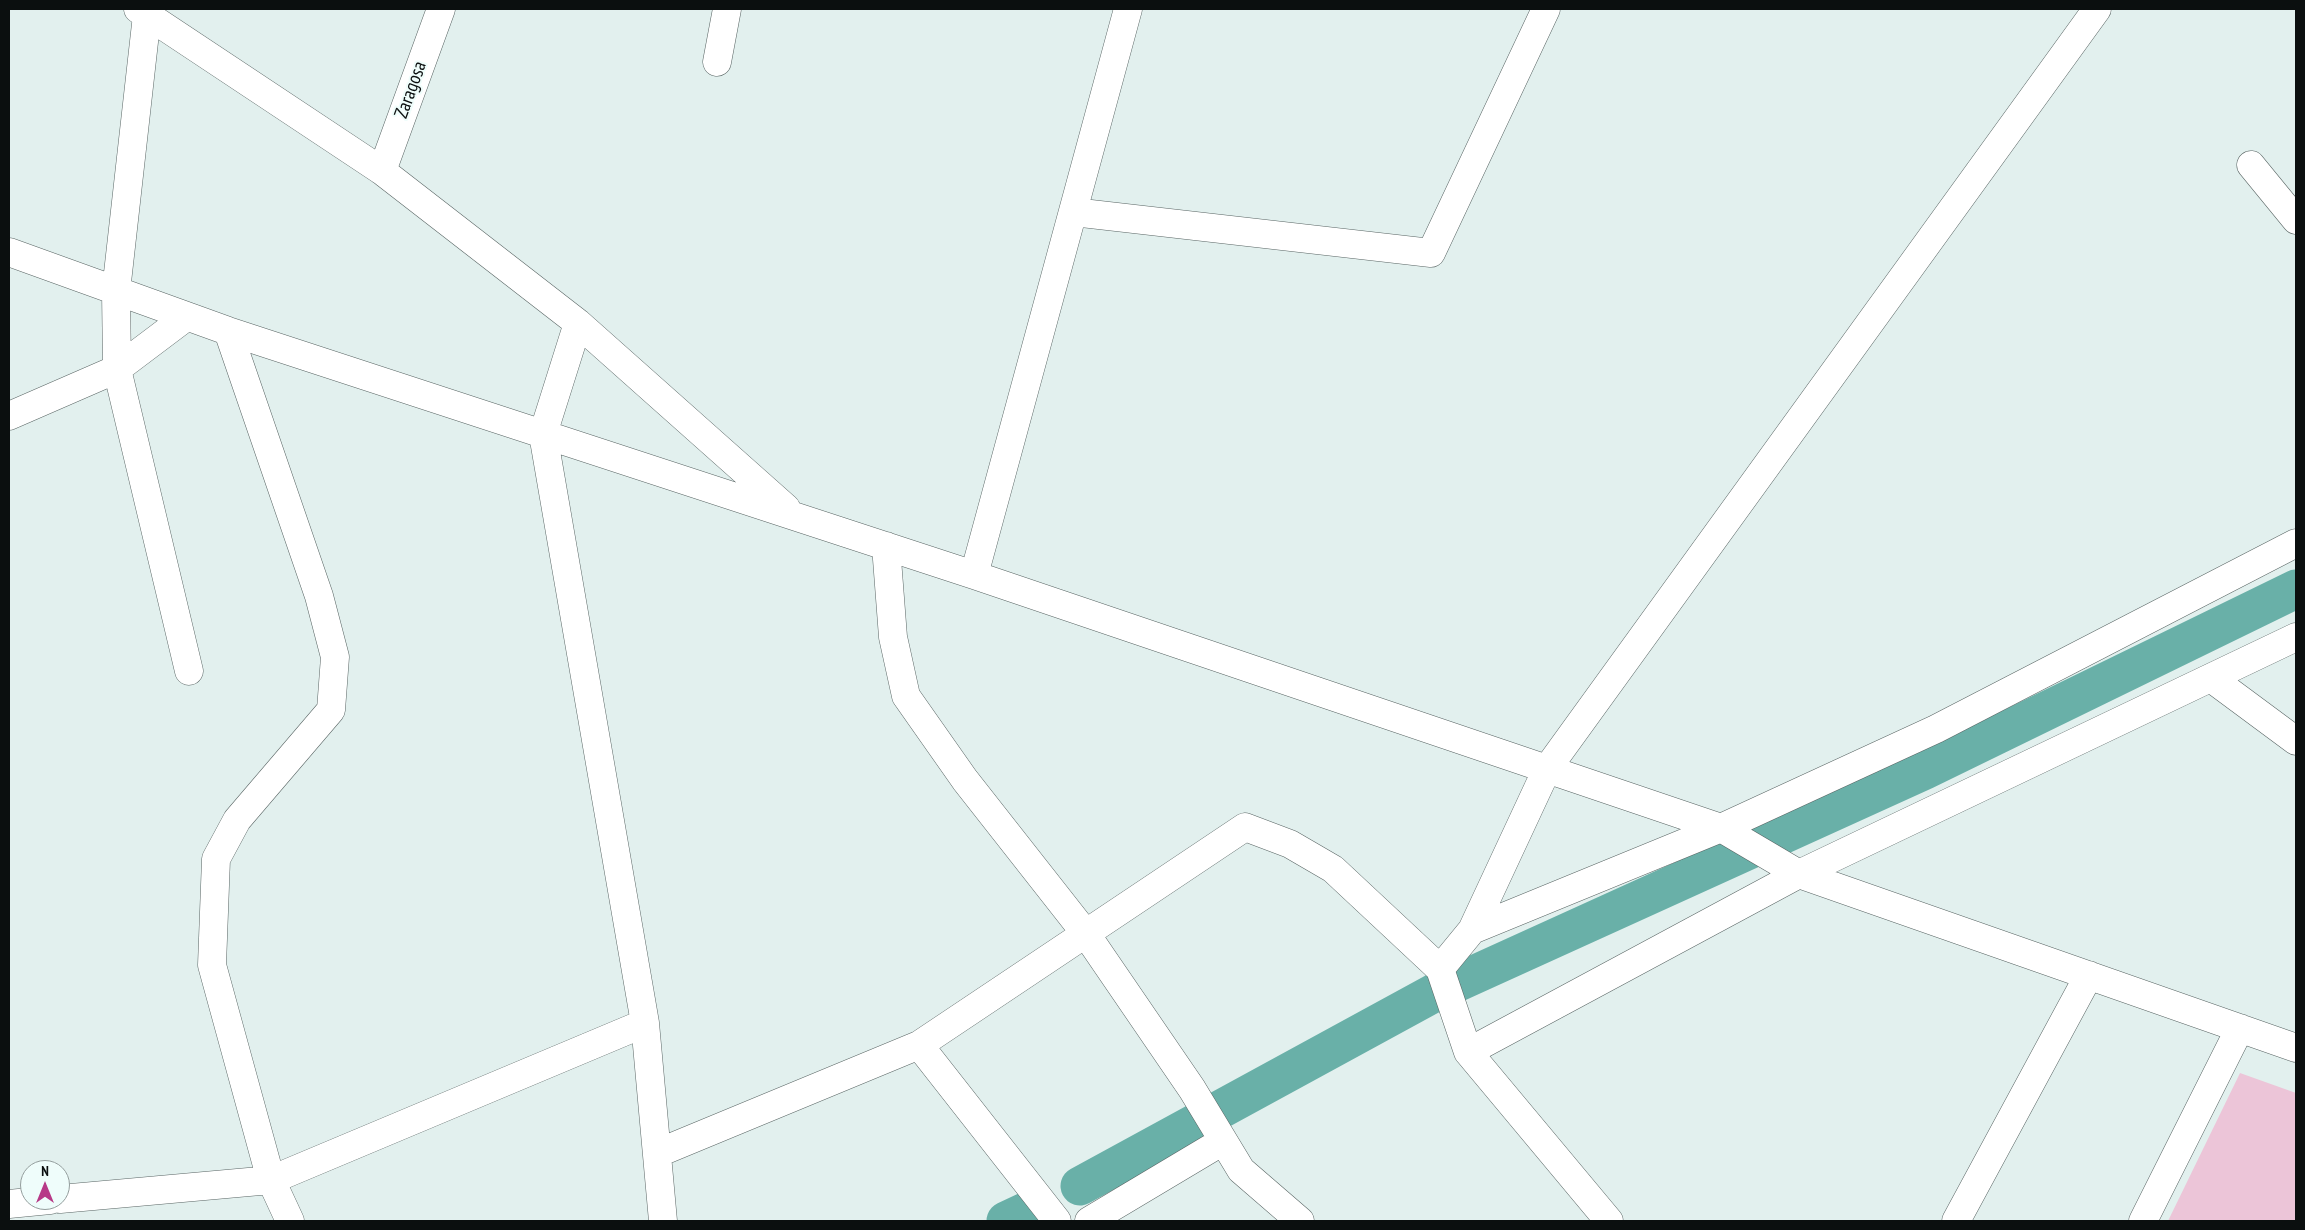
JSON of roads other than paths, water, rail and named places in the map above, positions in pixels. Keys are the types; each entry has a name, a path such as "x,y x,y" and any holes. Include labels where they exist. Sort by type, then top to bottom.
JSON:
{"street":[{"name":"Zaragosa","path":"382,171 441,9"},
{"path":"716,62 727,9"},
{"path":"974,575 1128,9"},
{"path":"1072,212 1431,253 1546,9"},
{"path":"1440,969 1472,930 1547,769 2097,9"},
{"path":"189,671 117,369 116,291 143,12 382,171 578,323 794,516"},
{"path":"2251,165 2296,220"},
{"path":"9,252 228,331 974,575 1721,828 1799,874 2296,1048"},
{"path":"9,416 117,369 186,316"},
{"path":"578,323 543,434 645,1023 664,1221"},
{"path":"228,331 319,596 335,657 331,710 237,820 216,859 212,965 271,1180 290,1221"},
{"path":"1472,930 1721,828 1936,729 2296,543"},
{"path":"886,546 893,637 906,696 965,780 1086,934 1192,1089 1241,1170 1300,1221"},
{"path":"1468,1052 1799,874 2296,637"},
{"path":"2211,678 2296,740"},
{"path":"658,1153 919,1045 1246,827 1290,844 1333,869 1440,969 1468,1052 1609,1221"},
{"path":"1956,1221 2089,975"},
{"path":"70,1198 271,1180 645,1023"},
{"path":"2143,1221 2240,1028"},
{"path":"919,1045 1057,1221"},
{"path":"1089,1221 1224,1142"}],"waterway":[{"path":"1080,1186 1434,993 1925,770 2296,589"},
{"path":"1006,1221 1038,1206"}]}
